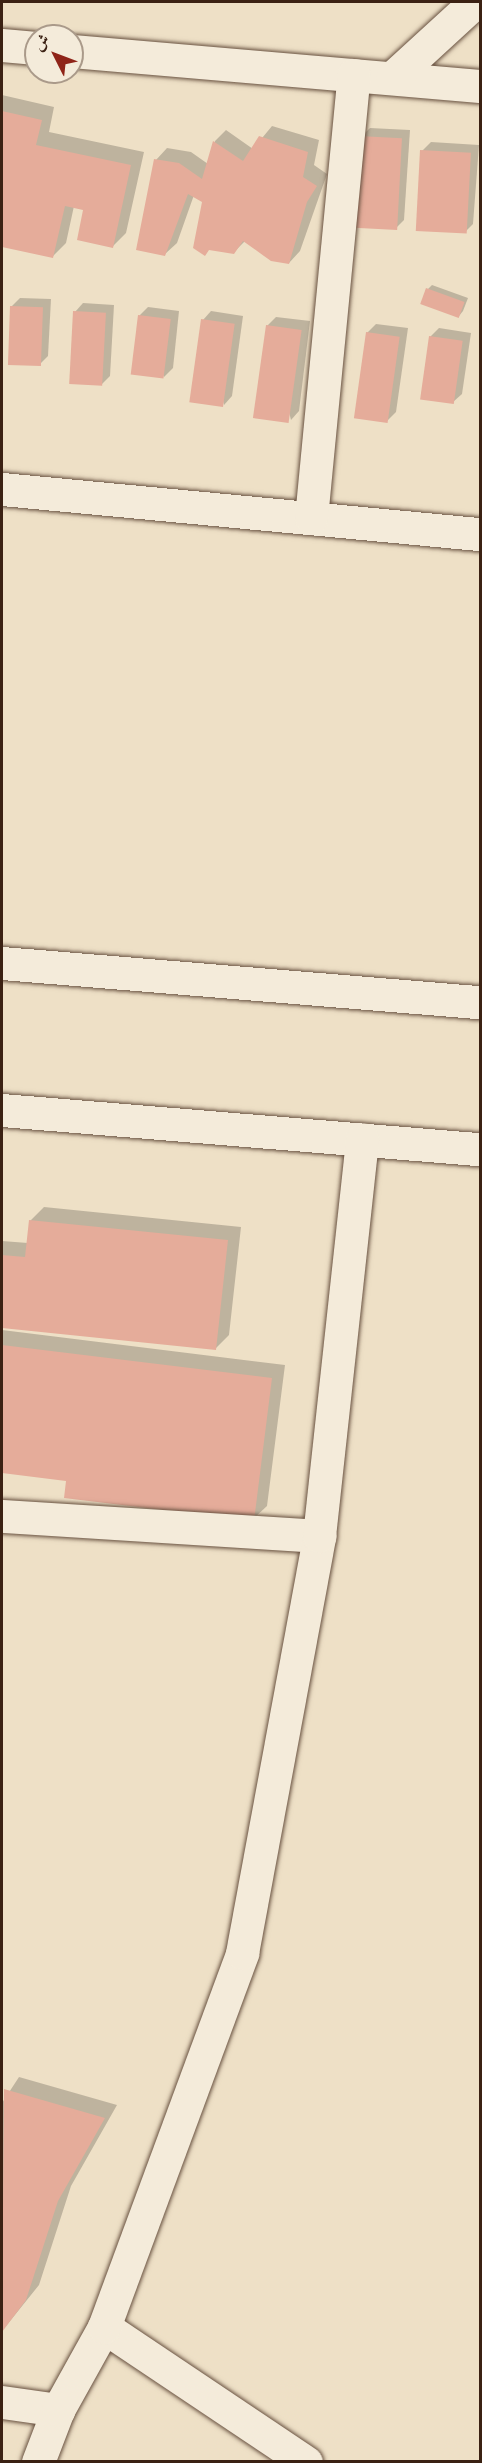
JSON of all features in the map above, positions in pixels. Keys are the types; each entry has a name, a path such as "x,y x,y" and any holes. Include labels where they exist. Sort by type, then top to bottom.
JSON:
{"street":[{"path":"392,78 475,2"},
{"path":"2,45 24,47"},
{"path":"84,52 480,86"},
{"path":"311,518 354,75"},
{"path":"2,489 480,534"},
{"path":"2,963 480,1002"},
{"path":"2,1110 480,1149"},
{"path":"38,2462 58,2410 104,2327 242,1953 319,1536 362,1139"},
{"path":"2,1516 319,1536"},
{"path":"104,2327 306,2462"},
{"path":"2,2402 58,2410"}],"building":[{"path":"2,111 42,120 36,145 131,165 113,248 77,240 83,210 65,206 53,258 2,247"},
{"path":"259,136 308,152 303,177 317,186 307,202 289,264 271,261 243,241 234,254 209,250 205,256 193,248 202,202 188,194 165,256 136,250 154,159 179,163 202,179 213,141 243,161"},
{"path":"359,136 402,138 397,230 354,228"},
{"path":"420,150 471,153 467,234 416,231"},
{"path":"426,288 465,302 459,318 420,304"},
{"path":"10,306 43,307 41,366 8,365"},
{"path":"73,311 106,313 102,386 69,384"},
{"path":"138,315 171,319 163,379 131,375"},
{"path":"201,319 235,324 223,407 189,402"},
{"path":"266,325 302,330 289,423 253,418"},
{"path":"366,332 400,337 388,423 354,418"},
{"path":"429,336 463,341 454,404 420,399"},
{"path":"29,1220 228,1240 216,1350 2,1328 2,1255 25,1257"},
{"path":"2,1345 272,1378 254,1521 64,1498 66,1481 2,1473"},
{"path":"4,2089 105,2118 58,2201 26,2300 2,2332"}]}
